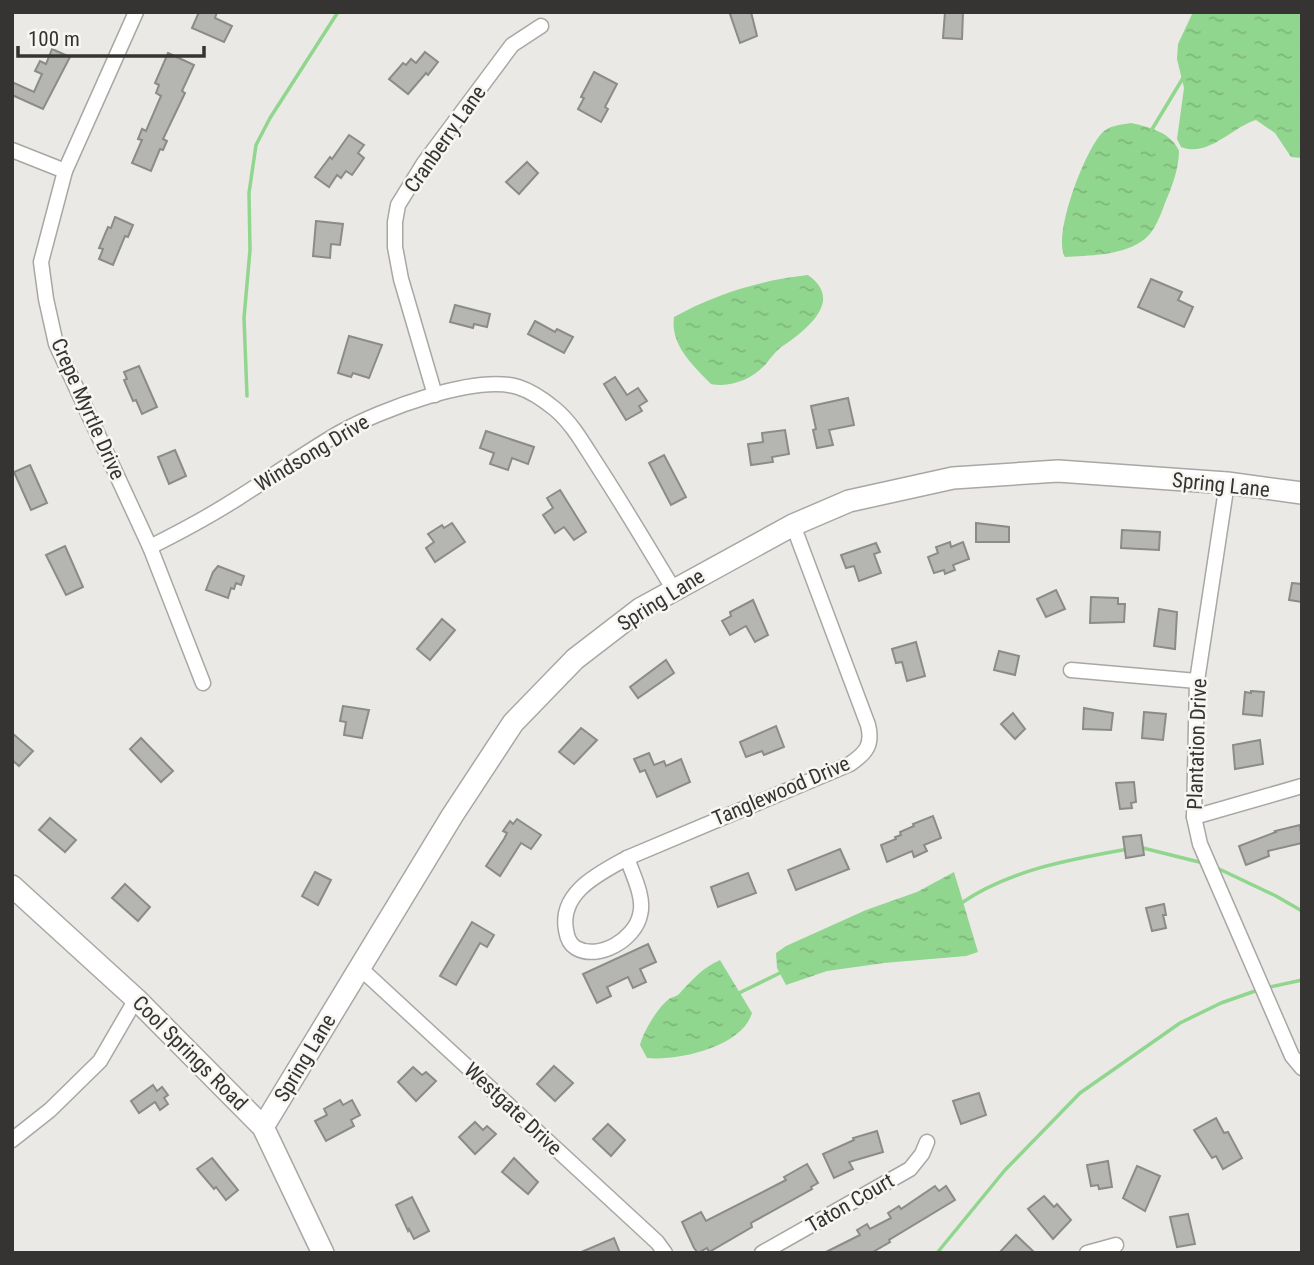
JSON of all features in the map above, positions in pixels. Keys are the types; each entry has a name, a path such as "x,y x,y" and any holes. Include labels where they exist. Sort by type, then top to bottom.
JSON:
{"street":[{"name":"Crepe Myrtle Drive","path":"136,12 65,171 41,262 56,344 150,547 202,683"},
{"name":"Cranberry Lane","path":"435,395 401,279 395,247 394,222 398,205 424,163 512,46 541,26"},
{"path":"12,150 65,171"},
{"name":"Windsong Drive","path":"150,547 238,498 343,431 375,415 435,395 477,385 496,384 518,387 537,396 573,427 617,494 674,590"},
{"name":"Spring Lane","path":"263,1127 452,816 513,723 575,659 640,608 793,525 849,501 953,478 1058,471 1227,483 1302,493"},
{"name":"Plantation Drive","path":"1227,483 1197,681 1194,817 1200,844 1292,1056 1302,1068"},
{"name":"Tanglewood Drive","path":"627,858 639,894 641,913 636,927 625,939 611,948 593,951 576,949 568,940 564,922 567,911 579,889 597,875 627,858 850,764 869,747 871,738 868,725 793,525"},
{"path":"1071,670 1197,681"},
{"path":"1194,817 1302,786"},
{"name":"Cool Springs Road","path":"12,886 136,999 263,1127 323,1253"},
{"name":"Westgate Drive","path":"360,968 648,1234 665,1253"},
{"path":"12,1140 50,1110 100,1061 136,999"},
{"name":"Taton Court","path":"762,1253 910,1169 922,1154 927,1142"},
{"path":"1087,1253 1115,1245"}],"water":[{"path":"1193,12 1302,12 1302,158 1291,157 1275,133 1256,120 1210,145 1191,149 1181,147 1177,139 1184,88 1177,59 1178,44"},
{"path":"1131,123 1165,135 1179,151 1175,177 1157,222 1147,237 1126,249 1065,257 1062,246 1066,214 1086,158 1104,131"},
{"path":"808,275 819,285 823,296 817,316 778,350 760,370 726,385 711,384 684,354 676,337 674,317 739,289"},
{"path":"954,872 978,952 966,956 827,971 786,985 777,968 776,953 786,946 866,910 917,892"},
{"path":"720,960 752,1013 746,1025 723,1043 707,1049 675,1057 647,1058 640,1045 656,1014 669,999 678,995 693,979"}],"building":[{"path":"199,12 217,12 215,18 232,26 224,42 192,28"},
{"path":"751,12 757,36 740,43 730,14"},
{"path":"945,12 963,12 962,39 943,38"},
{"path":"52,49 70,57 43,109 12,95 12,82 34,92 42,74 35,71 40,61 46,64"},
{"path":"425,52 438,62 408,94 389,79 403,63 406,65 411,59 416,63"},
{"path":"168,53 194,65 182,91 185,93 163,139 167,141 163,150 160,149 151,171 132,163 142,140 138,139 142,129 146,131 161,96 156,93 159,85 155,83"},
{"path":"594,72 617,84 605,107 608,109 601,122 578,109"},
{"path":"349,135 364,145 358,153 364,158 352,175 346,171 341,178 337,175 329,187 315,177"},
{"path":"527,162 538,173 519,194 506,182"},
{"path":"115,217 133,225 128,237 125,236 113,265 99,259 103,249 99,248"},
{"path":"316,221 343,224 340,245 331,244 330,258 313,256"},
{"path":"1151,279 1182,292 1178,300 1193,307 1184,327 1138,307"},
{"path":"455,305 490,314 487,327 474,324 473,328 450,322"},
{"path":"535,321 555,332 557,329 573,337 564,353 528,334"},
{"path":"349,336 382,345 369,378 353,373 351,377 338,373"},
{"path":"139,366 157,407 142,414 124,380 127,379 124,372"},
{"path":"615,377 627,395 638,388 647,401 639,406 642,411 626,420 604,384"},
{"path":"848,398 854,425 829,430 833,445 817,448 811,406"},
{"path":"785,430 789,454 772,457 773,462 751,465 748,444 763,442 762,433"},
{"path":"486,431 534,447 528,464 512,458 508,470 490,464 494,453 480,448"},
{"path":"175,450 186,476 169,484 158,457"},
{"path":"664,455 686,497 671,505 649,463"},
{"path":"30,465 47,503 31,510 14,472"},
{"path":"560,490 586,532 574,540 564,527 555,533 543,515 553,508 547,498"},
{"path":"452,523 465,542 435,562 426,548 434,542 428,534 442,525 444,528"},
{"path":"976,523 1009,527 1009,542 976,542"},
{"path":"1122,530 1160,532 1159,550 1121,548"},
{"path":"950,542 951,547 963,542 969,559 953,565 955,570 945,574 944,570 934,573 928,557 938,553 936,547"},
{"path":"876,543 880,552 874,554 881,573 859,581 854,566 846,568 841,555"},
{"path":"65,546 83,587 66,595 46,555"},
{"path":"218,566 244,576 241,585 236,583 234,589 231,588 228,598 206,590"},
{"path":"1292,583 1302,584 1302,602 1289,600"},
{"path":"1056,590 1065,609 1046,617 1037,599"},
{"path":"1091,597 1118,598 1118,604 1125,604 1124,622 1090,623"},
{"path":"753,600 768,635 755,642 746,626 730,635 722,621 731,616 730,612"},
{"path":"1159,609 1177,612 1175,649 1154,646"},
{"path":"442,619 455,630 430,660 417,649"},
{"path":"916,642 925,676 907,681 902,662 896,663 892,649"},
{"path":"999,651 1019,656 1015,675 994,670"},
{"path":"666,660 674,673 638,698 630,687"},
{"path":"1245,692 1264,692 1262,716 1243,714"},
{"path":"343,706 369,710 362,738 344,735 346,722 340,721"},
{"path":"1084,708 1113,713 1111,730 1083,729"},
{"path":"1144,712 1166,714 1163,740 1142,738"},
{"path":"1013,713 1025,729 1015,739 1001,724"},
{"path":"776,726 784,747 764,755 762,751 746,757 740,742"},
{"path":"581,728 597,740 574,764 559,752"},
{"path":"12,733 33,751 19,766 12,760"},
{"path":"141,738 173,771 161,782 130,749"},
{"path":"1260,740 1263,764 1235,769 1233,745"},
{"path":"649,753 654,765 664,761 666,766 681,759 690,782 657,797 645,770 640,772 634,759"},
{"path":"1134,782 1136,802 1131,803 1132,808 1120,809 1116,783"},
{"path":"933,816 941,838 924,845 927,851 914,857 912,851 887,862 881,845 896,839 895,837 901,835 900,832 914,826 913,824"},
{"path":"50,818 76,840 65,852 39,830"},
{"path":"517,819 541,835 531,849 521,843 500,876 486,866 507,833 503,831 510,821 513,824"},
{"path":"1300,825 1302,843 1268,851 1269,856 1246,865 1239,846 1275,831"},
{"path":"1141,835 1144,855 1126,858 1123,837"},
{"path":"840,849 849,869 796,890 788,870"},
{"path":"315,872 331,880 318,905 302,896"},
{"path":"748,873 756,893 718,907 711,887"},
{"path":"125,884 150,907 138,921 112,898"},
{"path":"1164,904 1166,928 1152,931 1146,908"},
{"path":"472,922 494,935 487,947 480,943 456,985 440,976"},
{"path":"648,944 656,962 640,969 646,982 633,988 628,977 607,987 611,996 597,1003 583,974"},
{"path":"554,1066 573,1083 555,1101 537,1084"},
{"path":"413,1067 422,1075 426,1072 436,1081 416,1101 398,1082"},
{"path":"153,1085 157,1091 162,1087 168,1095 164,1098 168,1104 160,1110 155,1102 139,1113 131,1101"},
{"path":"979,1093 986,1115 961,1124 953,1101"},
{"path":"340,1100 343,1105 352,1100 360,1115 351,1120 354,1126 326,1141 315,1121 327,1115 324,1109"},
{"path":"1216,1118 1224,1133 1228,1132 1242,1158 1223,1169 1216,1156 1212,1158 1194,1130"},
{"path":"475,1122 483,1130 487,1126 496,1134 475,1154 459,1137"},
{"path":"608,1124 625,1140 611,1156 593,1139"},
{"path":"877,1131 883,1152 849,1162 853,1169 834,1178 823,1154 854,1140 853,1138"},
{"path":"212,1158 238,1190 226,1200 197,1169"},
{"path":"514,1158 538,1182 528,1194 502,1172"},
{"path":"1108,1161 1112,1187 1099,1189 1098,1185 1091,1186 1087,1165"},
{"path":"807,1164 818,1183 811,1187 812,1189 751,1223 752,1227 709,1252 707,1248 698,1253 694,1248 682,1222 701,1212 706,1221 786,1180 784,1177"},
{"path":"1137,1166 1160,1176 1145,1211 1123,1198"},
{"path":"935,1186 939,1191 946,1186 955,1200 889,1240 890,1242 871,1253 824,1253 860,1235 857,1230 867,1224 870,1229 891,1218 888,1213 899,1206 901,1209"},
{"path":"1044,1196 1054,1207 1057,1204 1071,1220 1053,1239 1028,1209"},
{"path":"412,1197 429,1231 414,1239 396,1205"},
{"path":"1188,1214 1195,1244 1177,1247 1170,1217"},
{"path":"1016,1235 1035,1253 999,1253"},
{"path":"614,1238 620,1253 579,1253"}],"waterway":[{"path":"247,396 244,318 250,250 249,193 256,145 270,118 338,12"},
{"path":"1151,131 1183,78"},
{"path":"1139,847 1203,863"},
{"path":"960,904 1019,874 1128,849"},
{"path":"1217,868 1302,911"},
{"path":"737,994 784,971"},
{"path":"1265,988 1302,980"},
{"path":"937,1253 1005,1170 1080,1093 1180,1023 1221,1003 1258,990"}]}
